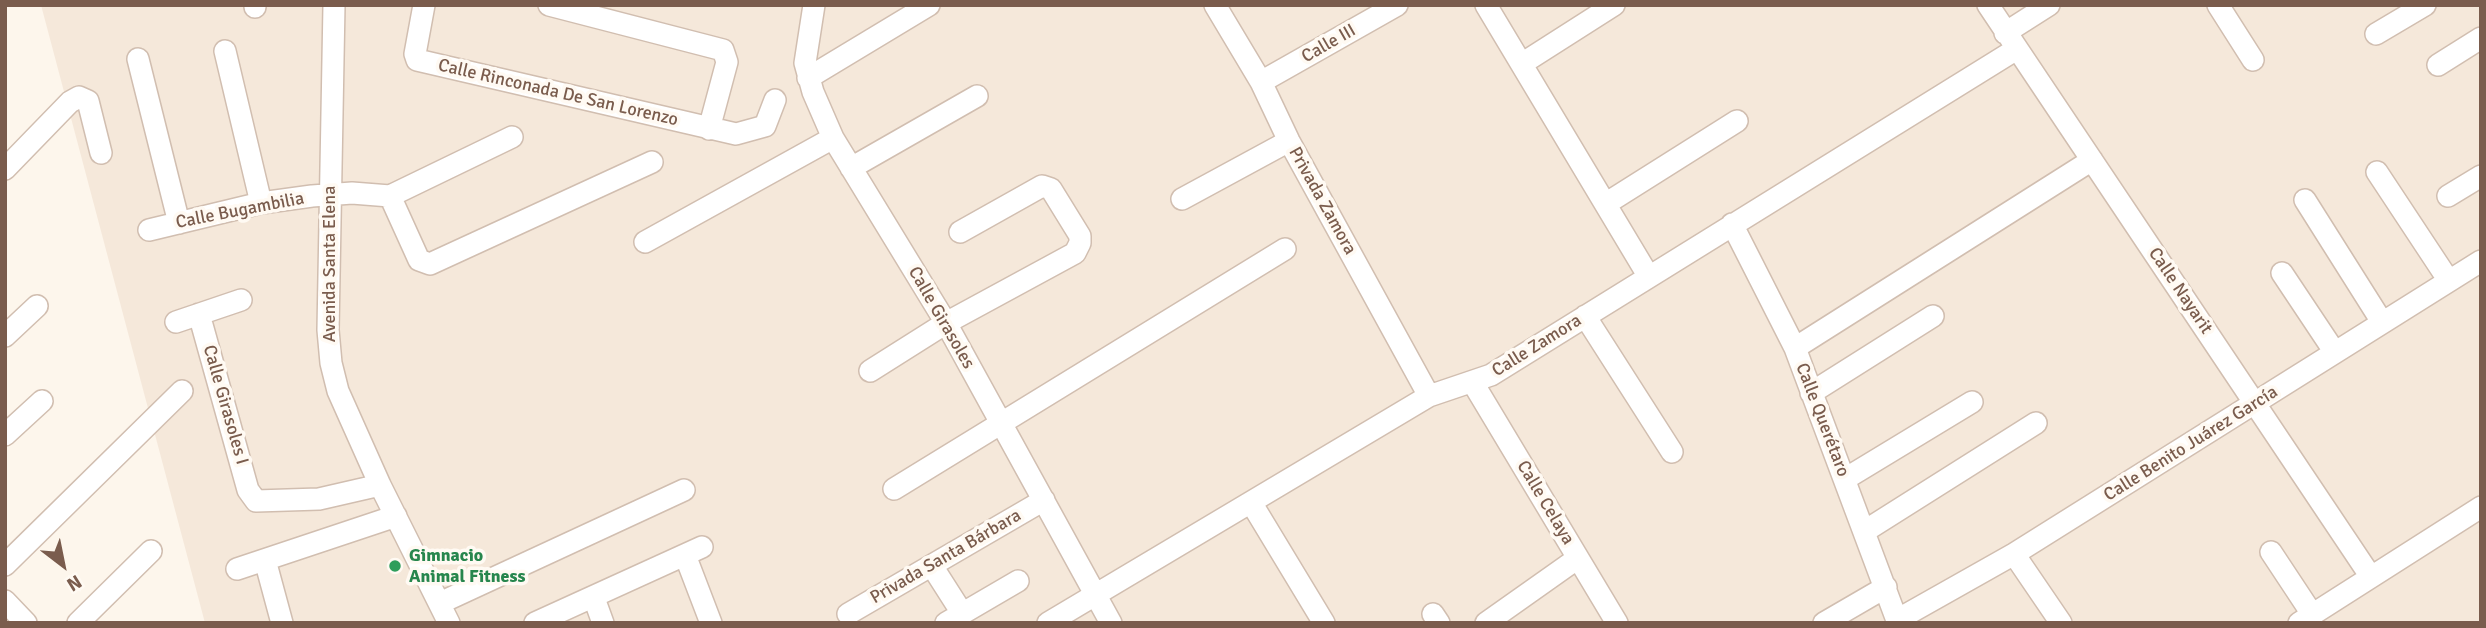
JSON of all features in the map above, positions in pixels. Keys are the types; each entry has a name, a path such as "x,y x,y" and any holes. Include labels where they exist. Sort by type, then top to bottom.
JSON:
{"street":[{"name":"Avenida Santa Elena","path":"334,5 328,330 331,363 338,391 380,485 445,613"},
{"path":"549,5 723,50 727,62 709,129"},
{"name":"Calle Girasoles","path":"814,5 806,63 808,78 833,138 946,323 1111,623"},
{"path":"808,78 929,5"},
{"name":"Privada Zamora","path":"1214,5 1261,82 1289,141 1429,396"},
{"name":"Calle III","path":"1261,82 1397,5"},
{"path":"1486,5 1649,276"},
{"path":"1523,63 1614,5"},
{"name":"Calle Nayarit","path":"1988,5 2371,577"},
{"name":"Calle Zamora","path":"1048,623 1252,504 1429,396 1473,383 1586,316 1732,224 2010,41 2049,5"},
{"path":"2218,5 2253,60"},
{"path":"2376,34 2425,5"},
{"name":"Calle Rinconada De San Lorenzo","path":"419,6 415,54 417,60 736,134 755,131 765,126 775,100"},
{"path":"2438,65 2481,38"},
{"path":"225,51 261,203"},
{"path":"138,58 179,223"},
{"path":"851,168 977,96"},
{"path":"5,169 70,102 79,97 88,101 102,153"},
{"path":"1607,203 1737,121"},
{"path":"512,137 390,196 419,260 430,264 652,162"},
{"path":"645,242 833,138"},
{"path":"1182,199 1289,141"},
{"path":"1794,348 2092,160"},
{"path":"2377,173 2449,281"},
{"path":"2448,196 2481,176"},
{"path":"870,371 946,323 1075,253 1080,243 1080,236 1051,189 1042,186 960,232"},
{"name":"Calle Bugambilia","path":"149,230 261,203 352,193 390,196"},
{"path":"2305,200 2382,322"},
{"name":"Calle Querétaro","path":"1732,224 1794,348 1898,621"},
{"path":"894,489 1285,249"},
{"name":"Calle Benito Juárez García","path":"1898,621 2014,554 2481,261"},
{"path":"2282,273 2334,351"},
{"path":"176,322 241,300"},
{"path":"5,336 37,306"},
{"name":"Calle Girasoles I","path":"199,314 251,496 264,503 319,499 380,485"},
{"path":"1586,316 1672,452"},
{"path":"1811,393 1933,316"},
{"name":"Calle Celaya","path":"1473,383 1617,623"},
{"path":"5,565 182,391"},
{"path":"5,435 42,401"},
{"path":"1845,479 1972,402"},
{"path":"1865,531 2036,424"},
{"path":"445,613 684,490"},
{"name":"Privada Santa Bárbara","path":"848,614 1044,500"},
{"path":"1252,504 1324,623"},
{"path":"2271,552 2306,618 2481,507"},
{"path":"237,569 396,516"},
{"path":"78,623 151,551"},
{"path":"535,623 693,551 711,623"},
{"path":"2014,554 2061,623"},
{"path":"1486,623 1578,558"},
{"path":"265,560 282,623"},
{"path":"932,566 954,618 1018,581"},
{"path":"1824,623 1886,587"},
{"path":"594,598 603,623"},
{"path":"5,601 26,623"}],"shaded area":[{"path":"41,5 2481,5 2481,623 205,623"}],"place":[{"name":"Gimnacio Animal Fitness","path":"395,566"}]}
